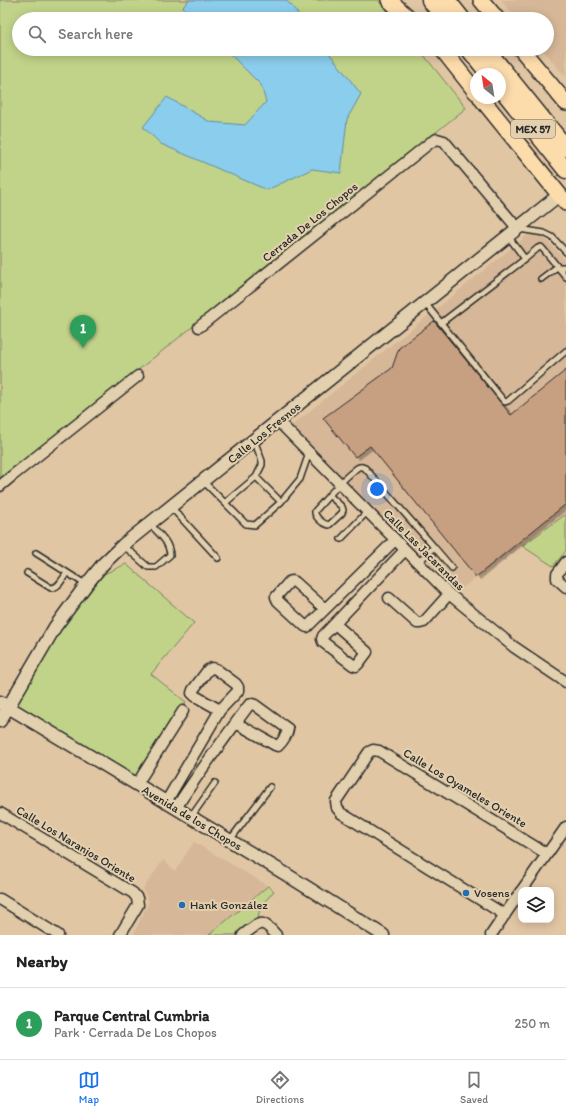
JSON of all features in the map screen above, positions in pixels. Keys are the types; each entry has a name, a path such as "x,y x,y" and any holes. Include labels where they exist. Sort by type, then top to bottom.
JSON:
{"highway":[{"path":"430,0 439,12"},
{"path":"447,0 456,12"},
{"path":"475,56 484,68"},
{"name":"MEX 57","path":"492,56 566,148"},
{"name":"MEX 57","path":"506,95 566,170"}],"main road":[{"path":"389,0 402,12"},
{"path":"401,0 411,12"},
{"path":"481,0 491,12"},
{"path":"448,56 470,84"},
{"path":"528,56 566,103"},
{"path":"486,104 563,199"}],"street":[{"name":"Cerrada De Los Chopos","path":"199,327 430,142 438,139 444,141 518,229"},
{"name":"Calle Los Fresnos","path":"0,721 4,704 55,627 103,564 123,545 508,236 563,199"},
{"path":"0,486 138,376"},
{"name":"Calle Las Jacarandas","path":"278,421 449,594 514,647 566,682"},
{"path":"325,609 292,580 276,597 278,601 307,627 395,540"},
{"path":"335,624 405,550"},
{"path":"566,562 557,574 557,579 566,587"},
{"path":"389,598 420,624 424,622 449,594"},
{"path":"171,805 220,710 238,691 236,684 216,669 212,668 208,670 192,693 220,710"},
{"name":"Avenida de los Chopos","path":"4,704 284,873 383,935"},
{"path":"171,805 185,794 236,723 249,705 255,705 288,729 288,732 278,746 236,723"},
{"path":"136,784 183,711"},
{"name":"Calle Los Oyameles Oriente","path":"505,915 341,813 337,808 336,801 369,752 372,750 379,751 547,854"},
{"name":"Calle Los Naranjos Oriente","path":"0,813 133,893 137,898 138,905 120,935"},
{"path":"524,887 566,826"},
{"path":"491,935 518,896"},
{"path":"0,899 58,935"},
{"path":"243,935 260,923 264,923 276,935"}],"lane":[{"path":"518,229 544,232 552,237 566,252"},
{"path":"508,236 526,259"},
{"path":"441,323 526,259 538,248 541,247 543,249 566,277"},
{"path":"541,279 558,267 566,267"},
{"path":"425,303 505,402 566,351"},
{"path":"225,503 256,477 262,465 262,461 254,440"},
{"path":"203,481 246,524 255,525 281,502 300,479 309,453"},
{"path":"329,495 342,507 343,510 330,525 326,524 315,516 315,510 339,484 362,466 452,568"},
{"path":"256,477 281,502"},
{"path":"171,507 218,558"},
{"path":"341,539 367,512"},
{"path":"123,545 148,567 156,567 170,555 167,543 150,524"},
{"path":"418,563 434,547"},
{"path":"36,553 86,585"},
{"path":"26,573 51,588 54,588 58,586 66,572"},
{"path":"191,817 215,783"},
{"path":"230,841 270,786"}],"shaded area":[{"path":"501,0 566,0 566,77 548,56 554,56 554,12 511,12"},
{"path":"536,233 543,236 566,261 566,514 456,592 290,427 529,234"},
{"path":"194,842 268,886 209,935 133,935 149,902 143,889 163,860 175,871"}],"green space":[{"path":"0,0 378,0 389,12 12,12 12,56 425,56 466,108 0,481"},
{"path":"566,514 566,551 553,566 522,546"},
{"path":"126,564 194,623 151,674 186,702 138,778 13,702 59,630 104,574"},
{"path":"268,886 274,891 260,907 258,918 235,935 209,935"}],"water":[{"path":"189,0 285,0 296,12 187,12 183,7"},
{"path":"232,56 331,56 361,94 347,119 341,173 312,169 267,190 161,144 143,127 167,97 210,122 245,125 266,102 261,85"}],"building":[{"path":"434,321 511,415 566,370 566,504 476,577 370,446 355,457 323,418 392,368 399,348"}],"place":[{"name":"Parque Central Cumbria","path":"83,348"},
{"name":"Vosens","path":"466,893"},
{"name":"Hank González","path":"182,905"}]}
